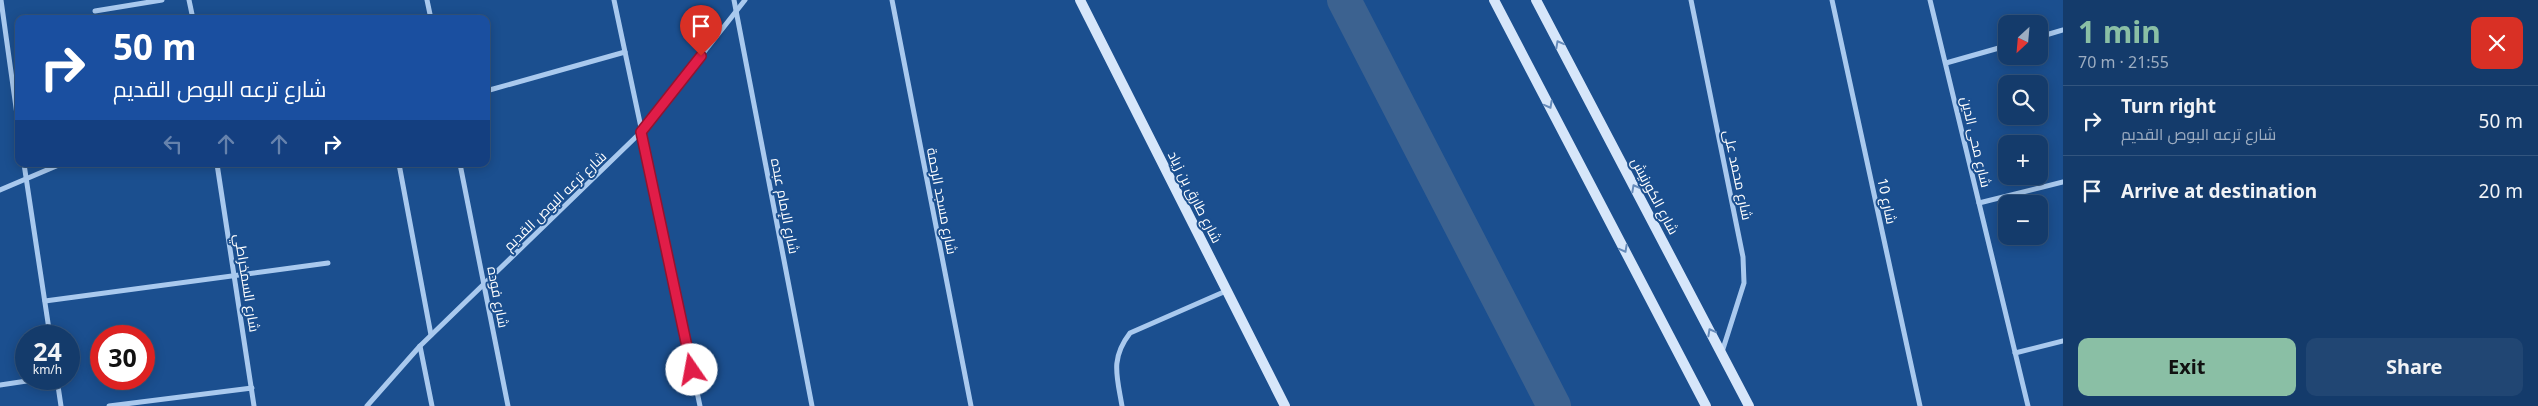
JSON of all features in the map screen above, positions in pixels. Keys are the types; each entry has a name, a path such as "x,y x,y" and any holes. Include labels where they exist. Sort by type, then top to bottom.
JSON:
{"main road":[{"name":"شارع طارق بن زياد","path":"1080,0 1285,406"},
{"path":"1494,0 1706,406"},
{"name":"شارع الكورنيش","path":"1536,0 1749,406"}],"street":[{"path":"1,0 15,100"},
{"path":"95,11 162,0"},
{"path":"190,0 192,15"},
{"path":"427,0 430,15"},
{"path":"614,0 700,406"},
{"name":"شارع الإمام عبده","path":"734,0 812,406"},
{"name":"شارع ترعه البوص القديم","path":"367,406 431,335 484,286 641,132 736,10 746,0"},
{"name":"شارع مسجد الرحمة","path":"892,0 971,406"},
{"name":"شارع محمد على","path":"1691,0 1743,257 1744,282 1722,352"},
{"name":"شارع 10","path":"1832,0 1920,406"},
{"name":"شارع محى الدين","path":"1930,0 2028,406"},
{"path":"2048,34 2063,30"},
{"path":"1946,63 1998,48"},
{"path":"490,91 624,52"},
{"path":"24,167 48,325"},
{"path":"0,190 26,181 55,167"},
{"name":"شارع السمخراطي","path":"216,167 254,406"},
{"path":"401,167 431,335"},
{"name":"شارع فوده","path":"461,167 508,406"},
{"path":"1979,203 2063,182"},
{"path":"45,301 328,263"},
{"path":"1122,406 1115,361 1120,346 1130,333 1227,290"},
{"path":"2015,353 2063,341"},
{"path":"420,346 432,406"},
{"path":"0,385 15,383"},
{"path":"108,406 252,388"},
{"path":"59,390 61,406"}],"waterway":[{"path":"1344,0 1554,406"}],"route":[{"path":"692,370 641,132 701,56"}]}
